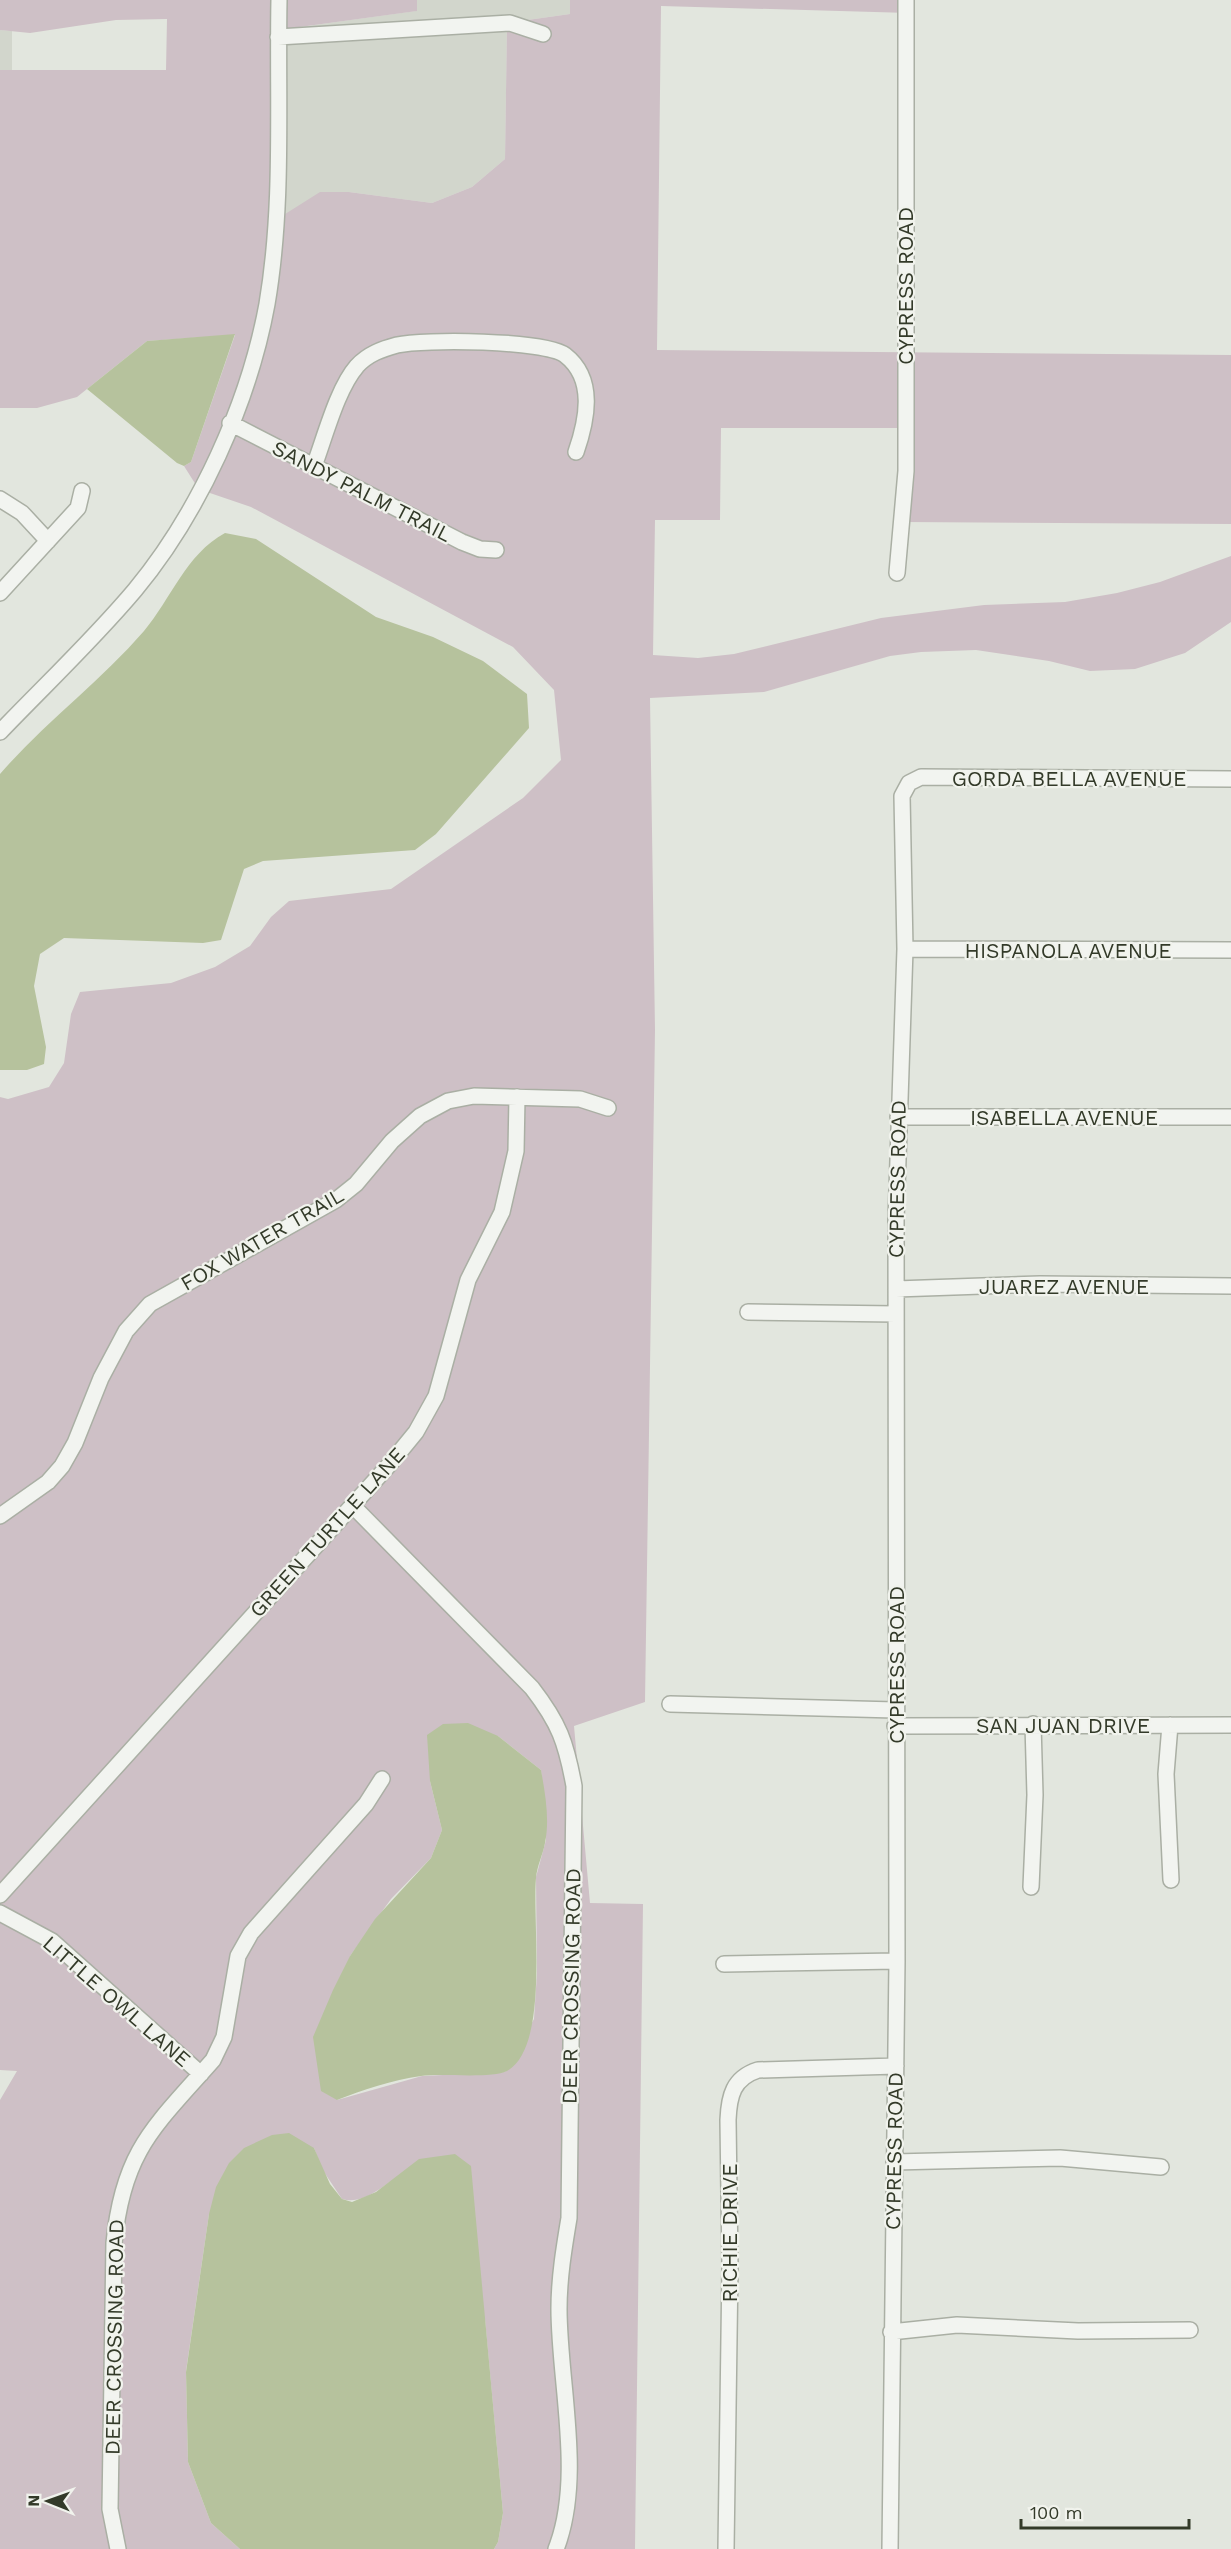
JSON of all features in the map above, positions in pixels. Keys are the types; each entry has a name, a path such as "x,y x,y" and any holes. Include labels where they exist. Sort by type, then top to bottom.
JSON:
{"street":[{"path":"0,732 135,589 174,535 194,502 230,423 256,345 266,305 272,265 277,182 279,0"},
{"name":"CYPRESS ROAD","path":"897,573 906,471 906,0"},
{"path":"278,37 510,23 543,34"},
{"path":"314,466 344,388 357,366 375,352 400,345 428,342 539,346 564,354 584,380 587,402 584,428 576,452"},
{"name":"SANDY PALM TRAIL","path":"230,423 462,542 480,549 496,550"},
{"path":"0,593 78,508 82,491"},
{"path":"0,498 21,513 48,541"},
{"name":"GORDA BELLA AVENUE","path":"909,783 929,776 1231,778"},
{"name":"CYPRESS ROAD","path":"890,2549 897,1961 896,1289 898,1117 905,949 901,804 902,795 909,783"},
{"name":"HISPANOLA AVENUE","path":"905,949 1231,950"},
{"name":"FOX WATER TRAIL","path":"0,1516 48,1482 62,1466 75,1443 101,1378 126,1331 150,1304 336,1200 356,1184 392,1141 420,1116 448,1101 474,1096 580,1099 608,1108"},
{"name":"GREEN TURTLE LANE","path":"0,1895 416,1432 436,1396 468,1280 502,1212 512,1178 516,1151 517,1097"},
{"name":"ISABELLA AVENUE","path":"898,1117 1231,1117"},
{"name":"JUAREZ AVENUE","path":"896,1289 1040,1284 1231,1287"},
{"path":"748,1312 896,1314"},
{"name":"DEER CROSSING ROAD","path":"352,1505 532,1688 554,1716 567,1750 573,1786 569,2218 560,2275 559,2310 567,2457 566,2506 556,2549"},
{"name":"SAN JUAN DRIVE","path":"670,1704 1033,1724 1231,1725"},
{"path":"1031,1887 1035,1795 1033,1724"},
{"path":"1170,1725 1166,1774 1172,1880"},
{"name":"DEER CROSSING ROAD","path":"118,2549 110,2509 114,2243 117,2208 128,2171 145,2139 213,2060 225,2037 238,1956 251,1933 366,1804 382,1779"},
{"name":"LITTLE OWL LANE","path":"0,1913 52,1941 201,2074"},
{"path":"724,1964 897,1961"},
{"name":"RICHIE DRIVE","path":"726,2549 730,2267 728,2120 735,2085 741,2078 758,2070 896,2066"},
{"path":"894,2162 1060,2158 1161,2167"},
{"path":"891,2332 975,2325 1078,2331 1190,2330"}],"shaded area":[{"path":"0,0 271,0 272,191 266,267 255,328 241,374 225,420 196,485 184,466 191,462 235,335 147,341 77,397 37,408 0,408 0,70 166,70 167,19 116,20 30,33 0,30"},
{"path":"285,0 417,0 417,11 285,29"},
{"path":"417,0 570,0 570,14 507,23 505,159 472,187 432,203 349,192 282,216 285,29 416,11"},
{"path":"570,0 909,0 909,13 661,6 657,350 1231,355 1231,524 905,522 906,428 721,428 720,520 655,520 653,655 698,658 734,654 881,618 984,605 1065,602 1117,593 1160,582 1231,556 1231,622 1185,653 1135,669 1090,671 1049,661 976,650 921,652 890,656 764,692 650,698 655,1030 645,1702 574,1726 590,1903 643,1904 635,2549 494,2549 498,2542 503,2513 485,2319 391,2181 374,2193 361,2198 342,2199 322,2169 314,2148 209,2214 186,2371 188,2462 211,2523 240,2549 0,2549 0,2100 17,2071 0,2070 0,1097 8,1099 49,1087 64,1063 71,1014 80,992 171,983 215,967 250,946 271,917 289,901 391,889 523,798 561,760 554,690 513,647 251,507 207,492 243,409 282,216 320,192 349,192 432,203 472,187 505,159 507,23 570,14","holes":["498,1736 541,1770 546,1840 536,1877 537,1973 534,2019 505,2072 422,2076 337,2100 350,1956 391,1899 431,1858 442,1830 430,1781"]},
{"path":"0,30 12,31 12,70 0,70"},
{"path":"235,334 191,462 184,466 177,463 87,389 147,341"},
{"path":"225,533 256,539 376,617 433,637 483,661 527,694 529,728 436,834 415,850 263,861 244,869 221,940 203,943 64,938 40,954 34,986 46,1047 44,1064 27,1070 0,1070 0,774 35,737 127,650 154,618 189,565 211,542"},
{"path":"468,1723 498,1736 541,1770 547,1825 536,1878 536,1982 529,2037 520,2058 507,2071 490,2075 430,2075 410,2078 337,2100 321,2091 313,2037 350,1956 375,1919 431,1858 442,1830 430,1781 427,1735 443,1724"},
{"path":"289,2133 314,2148 330,2184 342,2199 352,2202 376,2192 419,2159 455,2154 471,2166 503,2513 498,2542 494,2549 240,2549 211,2523 188,2462 186,2372 209,2214 216,2187 229,2163 244,2148 272,2135"}]}
